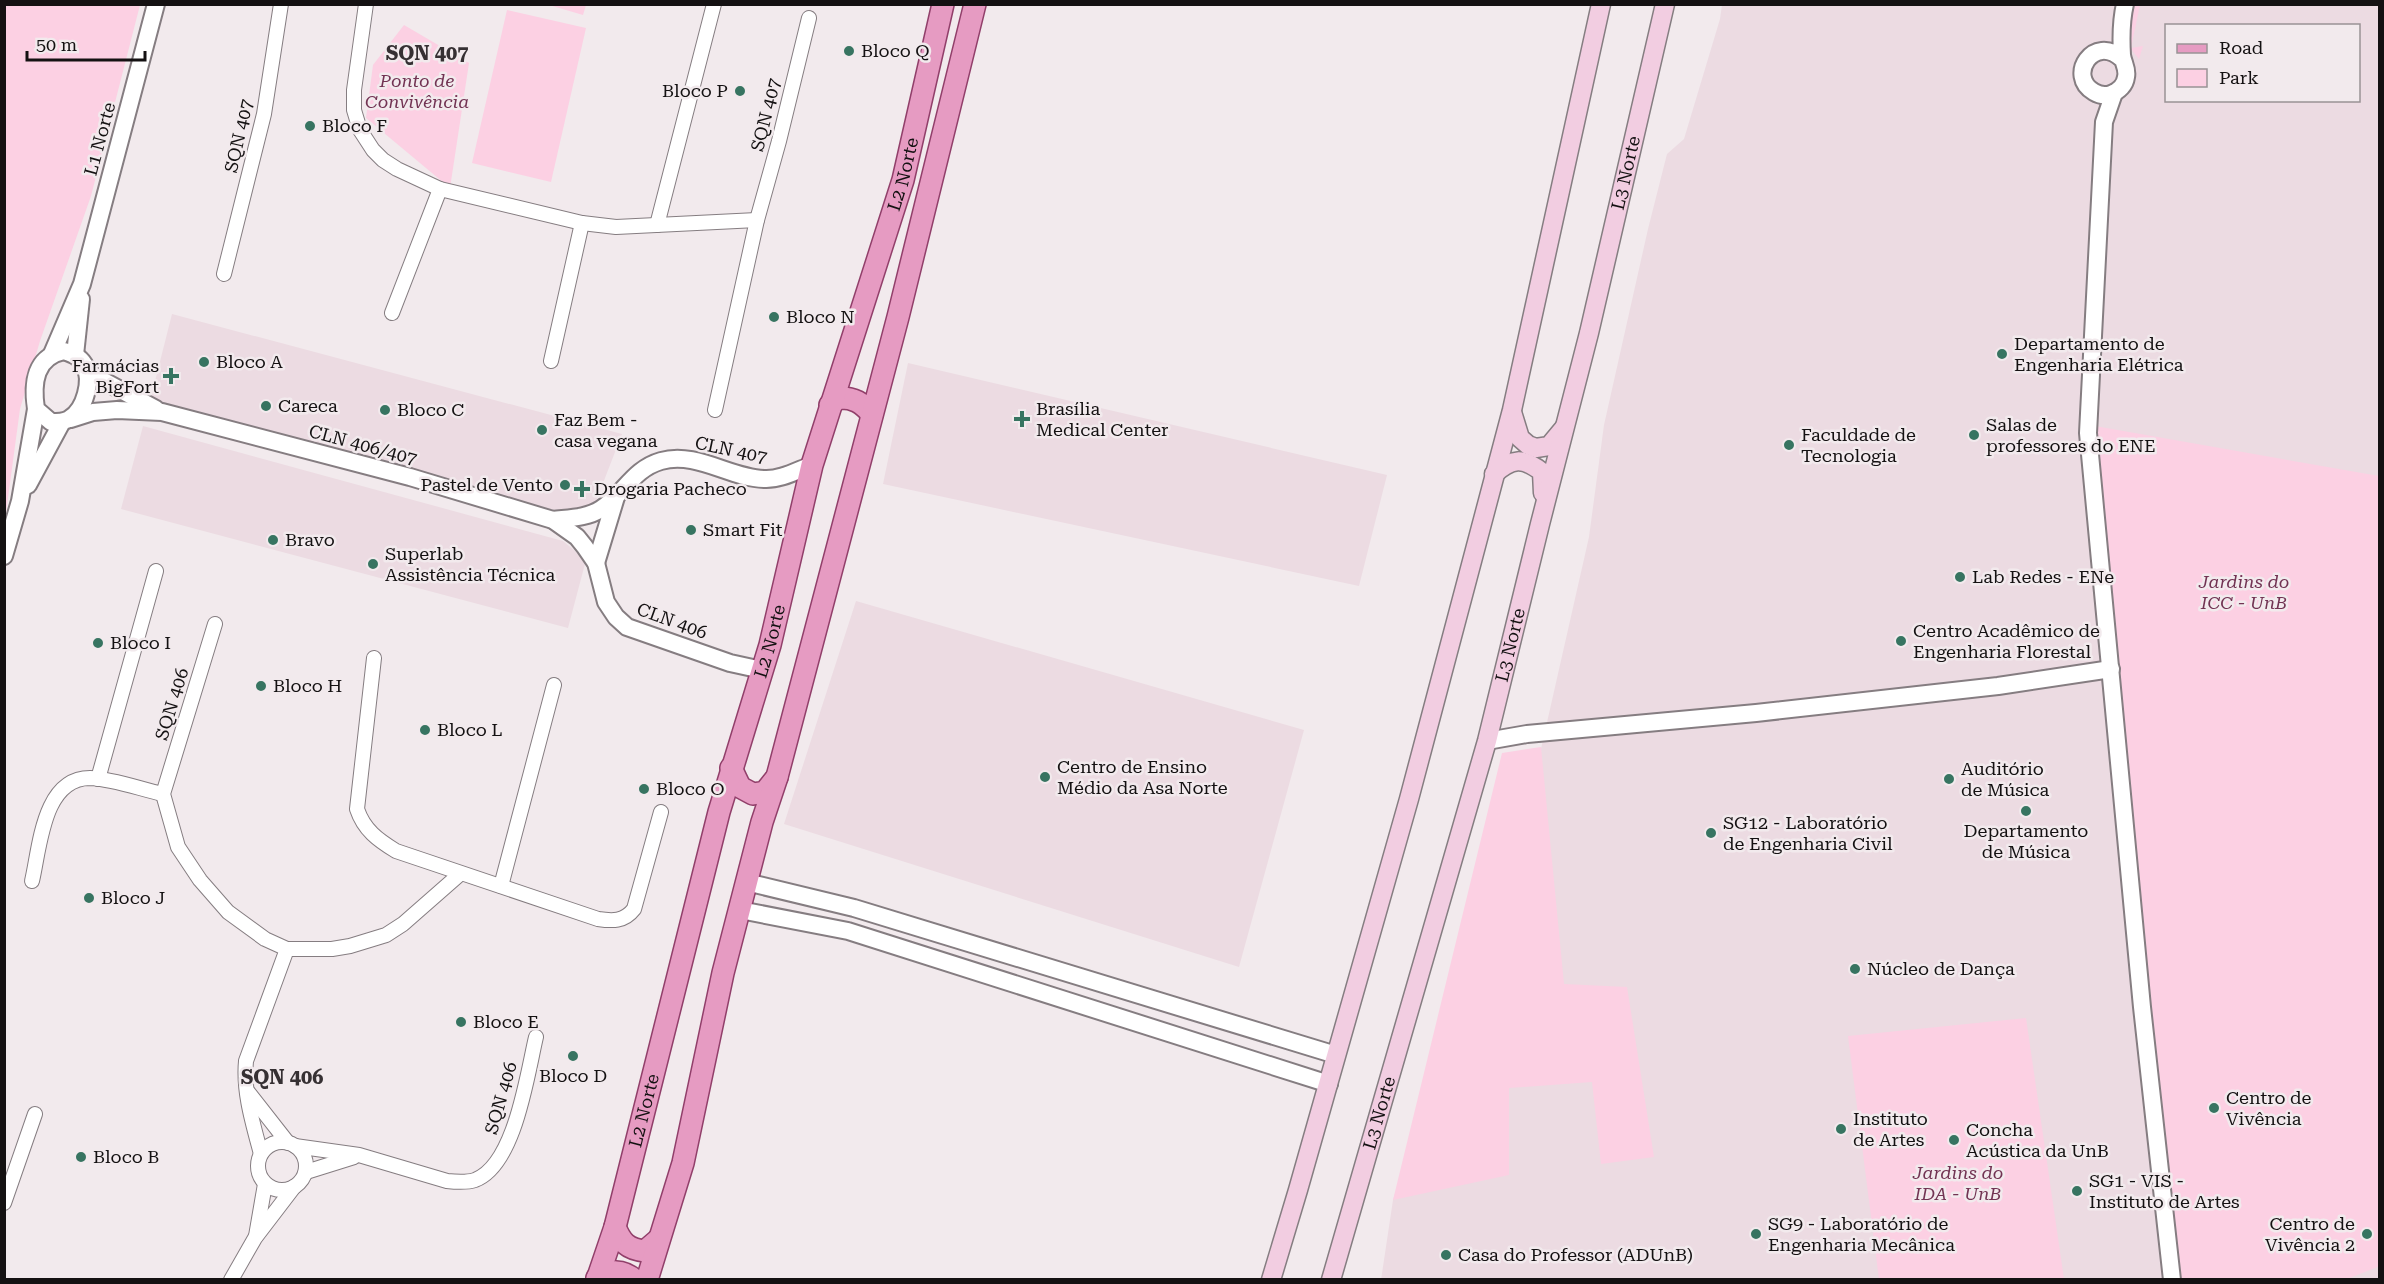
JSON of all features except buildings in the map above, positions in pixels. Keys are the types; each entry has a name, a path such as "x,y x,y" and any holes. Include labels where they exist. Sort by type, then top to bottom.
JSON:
{"main road":[{"name":"L2 Norte","path":"597,1279 615,1227 731,768 762,669 812,465 903,180 943,4"},
{"name":"L2 Norte","path":"647,1280 683,1162 723,973 898,317 975,4"},
{"path":"1271,1280 1329,1084 1448,657 1512,410 1601,4"},
{"name":"L3 Norte","path":"1331,1280 1487,741 1539,525 1566,425 1665,4"},
{"path":"830,405 838,398 853,399 861,403 872,414"},
{"path":"1512,410 1518,435 1522,441 1536,448 1549,446 1566,425"},
{"path":"1494,474 1503,466 1515,461 1526,462 1542,472 1544,483 1539,525"},
{"path":"731,768 740,787 753,794 765,792 777,777"},
{"path":"615,1227 620,1240 625,1245 638,1250 645,1251 659,1239"},
{"path":"597,1279 609,1272 619,1271 628,1273 635,1280"}],"street":[{"name":"L1 Norte","path":"52,354 82,284 156,4"},
{"name":"SQN 407","path":"224,274 264,114 281,4"},
{"path":"366,4 354,90 354,110 360,130 383,160 440,189 582,224 616,227 757,220"},
{"path":"657,225 714,4"},
{"path":"2104,50 2123,13"},
{"path":"2091,90 2103,95 2114,93 2122,87 2127,71 2122,59 2123,13"},
{"name":"SQN 407","path":"715,410 757,220 779,141 808,18"},
{"path":"2104,122 2091,90 2083,80 2083,67 2091,55 2104,50 2112,51 2122,59"},
{"path":"2114,93 2104,122 2088,433 2142,1007 2172,1280"},
{"path":"392,312 440,189"},
{"path":"551,361 582,224"},
{"name":"L1 Norte","path":"75,355 82,284"},
{"path":"4,556 20,501 36,409 33,391 36,377 44,362 52,354 64,351 75,355 83,362 87,372 87,392 81,407 67,420 20,501"},
{"name":"CLN 406/407","path":"87,372 162,412"},
{"path":"36,409 51,422 67,420"},
{"name":"CLN 406/407","path":"67,420 93,412 117,410 162,412 410,477 553,520"},
{"name":"CLN 407","path":"553,520 583,517 600,510 616,497 629,480 643,468 663,460 689,460 762,479 779,478 812,465"},
{"path":"596,563 616,497"},
{"name":"CLN 406","path":"553,520 577,537 596,563 606,602 616,617 627,627 730,663 762,669"},
{"path":"98,779 156,570"},
{"name":"SQN 406","path":"163,794 215,624"},
{"path":"374,658 357,809 361,820 379,840 396,851 460,874 610,921 625,918 632,912 661,812"},
{"path":"1487,741 1527,734 1756,713 1963,690 2111,669"},
{"path":"501,886 554,685"},
{"path":"32,881 48,812 55,797 70,782 98,779 163,794 178,847 200,880 237,919 265,939 287,949 332,949 386,935 403,924 460,874"},
{"path":"746,882 854,908 1336,1055"},
{"path":"740,910 848,931 1329,1084"},
{"path":"261,1154 246,1091 244,1077 246,1061 287,949"},
{"name":"SQN 406","path":"292,1144 359,1155 447,1181 467,1182 482,1176 505,1150 513,1134 536,1037"},
{"path":"231,1280 255,1238 294,1187 302,1181 306,1172 306,1162 302,1153 246,1091"},
{"path":"4,1203 35,1114"},
{"path":"292,1144 278,1142 268,1146 261,1154 258,1164 259,1175 265,1184 274,1189 284,1190 294,1187"},
{"path":"306,1172 359,1155"},
{"path":"255,1238 265,1184"}],"shaded area":[{"path":"1722,5 2379,5 2379,1279 1381,1280 1393,1200 1538,762 1589,537 1604,425 1648,229 1667,154 1684,139 1720,19"},
{"path":"172,314 622,434 593,509 565,513 233,426 150,401"},
{"name":"Brasília Medical Center","path":"908,363 1387,475 1359,586 883,484"},
{"path":"143,426 563,541 586,560 568,628 121,509"},
{"name":"Centro de Ensino Médio da Asa Norte","path":"856,601 1304,730 1239,967 784,824"}],"green space":[{"path":"586,4 583,15 549,5"},
{"path":"5,5 140,5 91,196 40,341 20,409 5,520"},
{"path":"2134,5 2140,5 2131,48 2143,46 2139,59 2126,43"},
{"path":"507,10 586,28 551,182 472,163"},
{"name":"Ponto de Convivência","path":"404,25 469,63 450,188 366,118 373,65"},
{"name":"Jardins do ICC - UnB","path":"2095,426 2379,476 2380,1266 2347,1279 2173,1279"},
{"path":"1541,747 1564,984 1627,987 1654,1157 1601,1164 1592,1082 1509,1088 1509,1175 1393,1200 1502,753"},
{"name":"Jardins do IDA - UnB","path":"2026,1018 2064,1279 1879,1279 1848,1036"}],"place":[{"name":"Bloco Q","path":"849,51"},
{"name":"Bloco P","path":"740,91"},
{"name":"Bloco F","path":"310,126"},
{"name":"Bloco N","path":"774,317"},
{"name":"Departamento de Engenharia Elétrica","path":"2002,354"},
{"name":"Bloco A","path":"204,362"},
{"name":"Farmácias BigFort","path":"171,376"},
{"name":"Careca","path":"266,406"},
{"name":"Bloco C","path":"385,410"},
{"name":"Brasília Medical Center","path":"1022,419"},
{"name":"Faz Bem - casa vegana","path":"542,430"},
{"name":"Salas de professores do ENE","path":"1974,435"},
{"name":"Faculdade de Tecnologia","path":"1789,445"},
{"name":"Pastel de Vento","path":"565,485"},
{"name":"Drogaria Pacheco","path":"582,489"},
{"name":"Smart Fit","path":"691,530"},
{"name":"Bravo","path":"273,540"},
{"name":"Superlab Assistência Técnica","path":"373,564"},
{"name":"Lab Redes - ENe","path":"1960,577"},
{"name":"Centro Acadêmico de Engenharia Florestal","path":"1901,641"},
{"name":"Bloco I","path":"98,643"},
{"name":"Bloco H","path":"261,686"},
{"name":"Bloco L","path":"425,730"},
{"name":"Centro de Ensino Médio da Asa Norte","path":"1045,777"},
{"name":"Auditório de Música","path":"1949,779"},
{"name":"Bloco O","path":"644,789"},
{"name":"Departamento de Música","path":"2026,811"},
{"name":"SG12 - Laboratório de Engenharia Civil","path":"1711,833"},
{"name":"Bloco J","path":"89,898"},
{"name":"Núcleo de Dança","path":"1855,969"},
{"name":"Bloco E","path":"461,1022"},
{"name":"Bloco D","path":"573,1056"},
{"name":"Centro de Vivência","path":"2214,1108"},
{"name":"Instituto de Artes","path":"1841,1129"},
{"name":"Concha Acústica da UnB","path":"1954,1140"},
{"name":"Bloco B","path":"81,1157"},
{"name":"SG1 - VIS - Instituto de Artes","path":"2077,1191"},
{"name":"SG9 - Laboratório de Engenharia Mecânica","path":"1756,1234"},
{"name":"Centro de Vivência 2","path":"2367,1234"},
{"name":"Casa do Professor (ADUnB)","path":"1446,1255"}],"district":[{"name":"SQN 407","path":"427,53"},
{"name":"SQN 406","path":"282,1077"}]}
